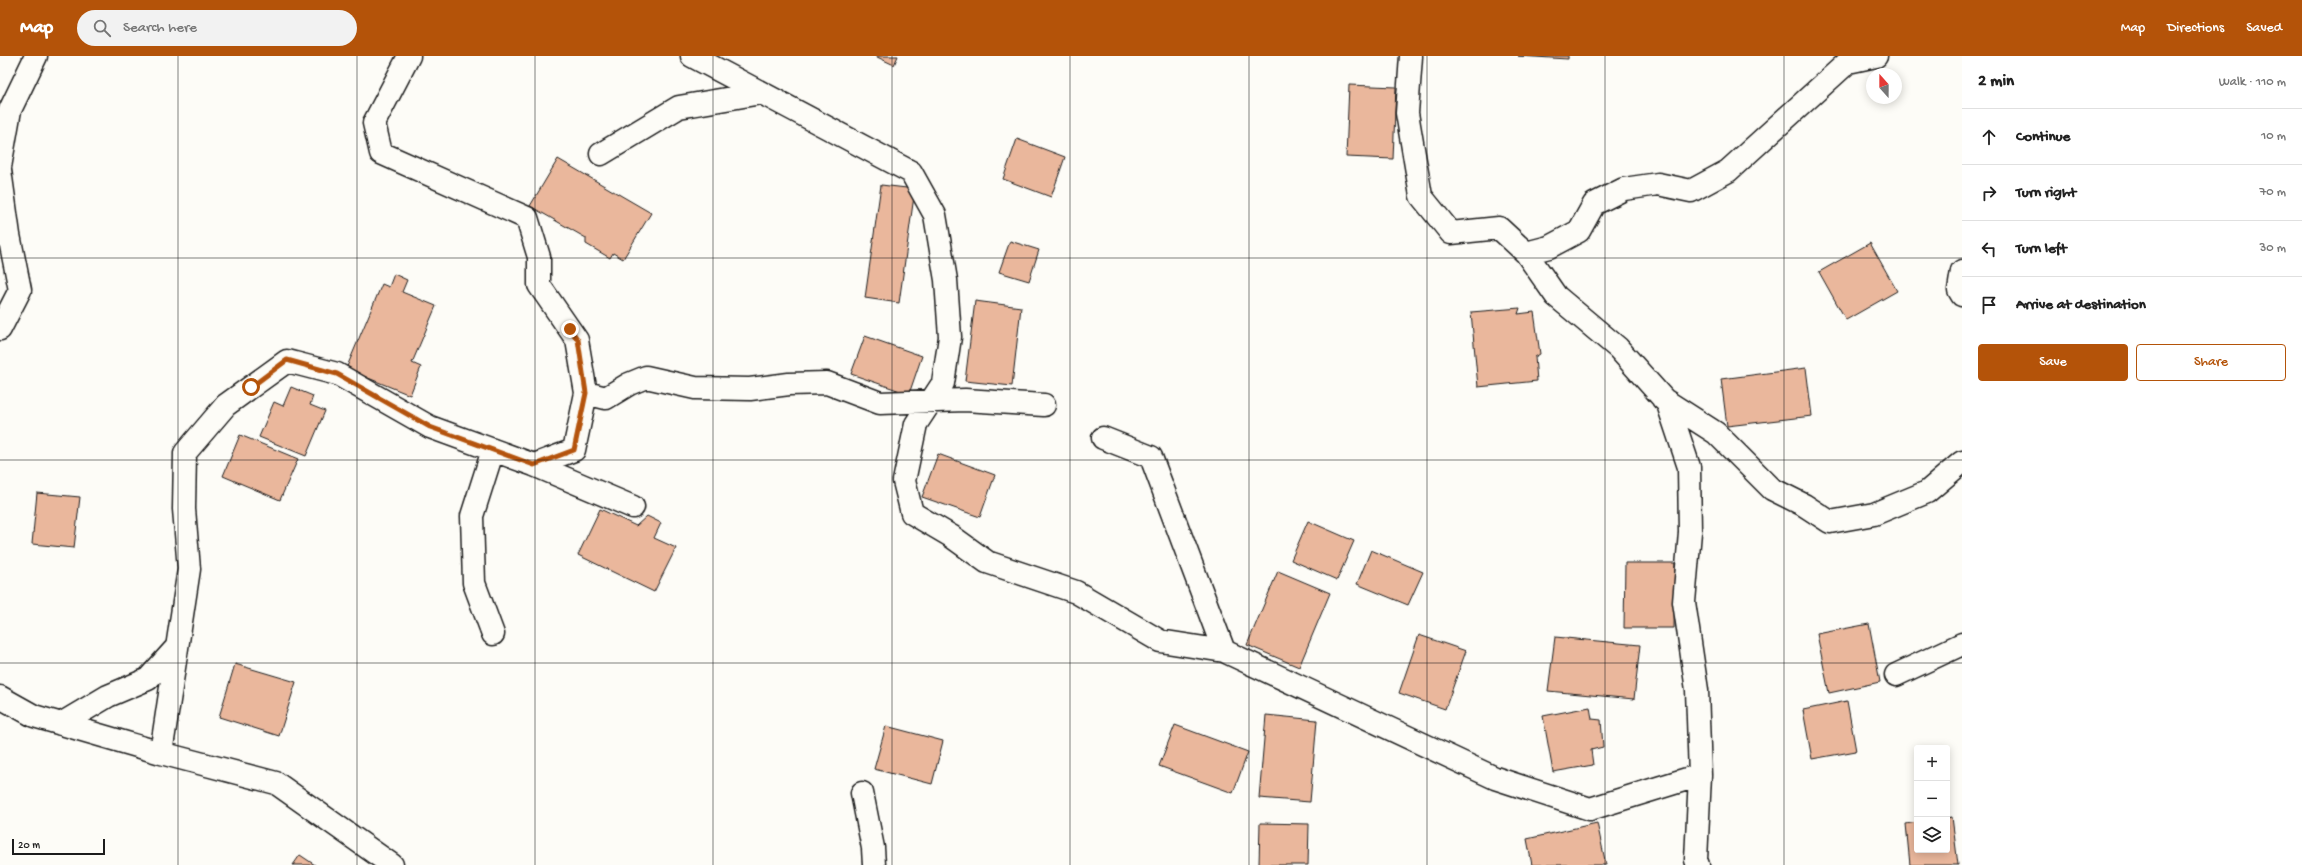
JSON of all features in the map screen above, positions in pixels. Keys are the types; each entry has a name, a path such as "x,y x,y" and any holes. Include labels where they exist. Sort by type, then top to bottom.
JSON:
{"street":[{"path":"0,166 10,110 36,56"},
{"path":"409,56 374,123 381,153 527,218 539,257 539,285 578,340 586,393 574,450 534,465"},
{"path":"692,56 911,172 935,215 946,280 950,337 943,383 916,424 904,481 912,513 951,536 987,562 1076,592 1160,640 1224,651 1495,778 1590,809 1700,775"},
{"path":"1411,56 1407,113 1421,196 1450,233 1499,228 1526,253 1556,296 1618,348 1668,404 1689,467 1690,532 1684,602 1697,690 1700,775 1696,860 1698,865"},
{"path":"1526,253 1549,247 1578,231 1594,204 1624,189 1658,184 1691,191 1728,171 1848,62 1876,56"},
{"path":"601,154 679,106 761,93"},
{"path":"0,170 20,290 0,329"},
{"path":"1962,271 1959,290 1962,295"},
{"path":"161,754 189,569 184,509 185,453 226,405 287,360 337,374 430,427 534,465 633,507"},
{"path":"586,393 606,398 629,384 646,377 695,388 750,389 789,384 827,383 880,403 965,400 1044,406"},
{"path":"1663,399 1716,433 1772,489 1804,505 1830,522 1874,514 1927,492 1962,462"},
{"path":"1103,438 1151,457 1224,651"},
{"path":"493,450 472,516 474,583 493,634"},
{"path":"1896,675 1962,644"},
{"path":"61,724 108,696 148,679 176,648"},
{"path":"0,697 34,716 161,754 276,783 392,865"},
{"path":"862,793 873,848 874,865"}],"building":[{"path":"875,56 898,56 894,65"},
{"path":"1518,56 1568,56 1568,59"},
{"path":"1349,85 1396,87 1393,159 1346,157"},
{"path":"1017,139 1065,157 1051,197 1003,179"},
{"path":"558,159 651,213 623,259 613,253 610,258 586,244 586,238 530,206"},
{"path":"881,185 915,189 899,303 865,298"},
{"path":"1010,241 1039,250 1029,281 999,272"},
{"path":"1870,243 1897,291 1846,320 1819,272"},
{"path":"394,274 407,280 402,292 436,306 412,363 421,367 410,395 346,369 382,284 389,287"},
{"path":"975,301 1021,307 1012,386 965,381"},
{"path":"1520,308 1518,314 1534,312 1540,354 1535,357 1537,381 1478,387 1471,312"},
{"path":"865,336 922,356 909,394 851,374"},
{"path":"1806,368 1812,416 1727,426 1721,379"},
{"path":"291,387 313,396 310,405 325,411 306,456 259,437 274,402 283,406"},
{"path":"240,435 298,459 280,500 223,476"},
{"path":"938,454 995,475 980,517 922,497"},
{"path":"37,493 80,497 74,548 32,544"},
{"path":"600,509 636,526 647,516 661,523 654,538 676,548 654,592 578,555"},
{"path":"1308,521 1354,541 1337,580 1291,560"},
{"path":"1371,550 1423,572 1408,605 1357,584"},
{"path":"1625,563 1675,563 1674,628 1624,628"},
{"path":"1278,571 1330,593 1299,667 1247,645"},
{"path":"1869,624 1880,682 1829,693 1817,634"},
{"path":"1419,635 1466,651 1445,709 1399,693"},
{"path":"1555,637 1640,645 1634,699 1548,691"},
{"path":"235,664 296,682 279,736 219,717"},
{"path":"1847,701 1856,751 1812,759 1803,710"},
{"path":"1590,707 1592,719 1601,720 1603,747 1591,750 1593,765 1553,772 1543,716"},
{"path":"1266,715 1317,720 1310,802 1259,798"},
{"path":"1175,725 1248,752 1233,793 1159,766"},
{"path":"886,726 943,741 932,784 874,769"},
{"path":"1950,817 1952,817 1958,865 1910,865 1906,824 1914,823 1914,853 1950,853"},
{"path":"1260,823 1309,824 1308,865 1259,865"},
{"path":"1597,823 1606,865 1532,865 1527,839"},
{"path":"300,855 315,865 293,865"}],"route":[{"path":"251,387 287,360 337,374 430,427 534,465 574,450 586,393 578,340 570,329"}]}
